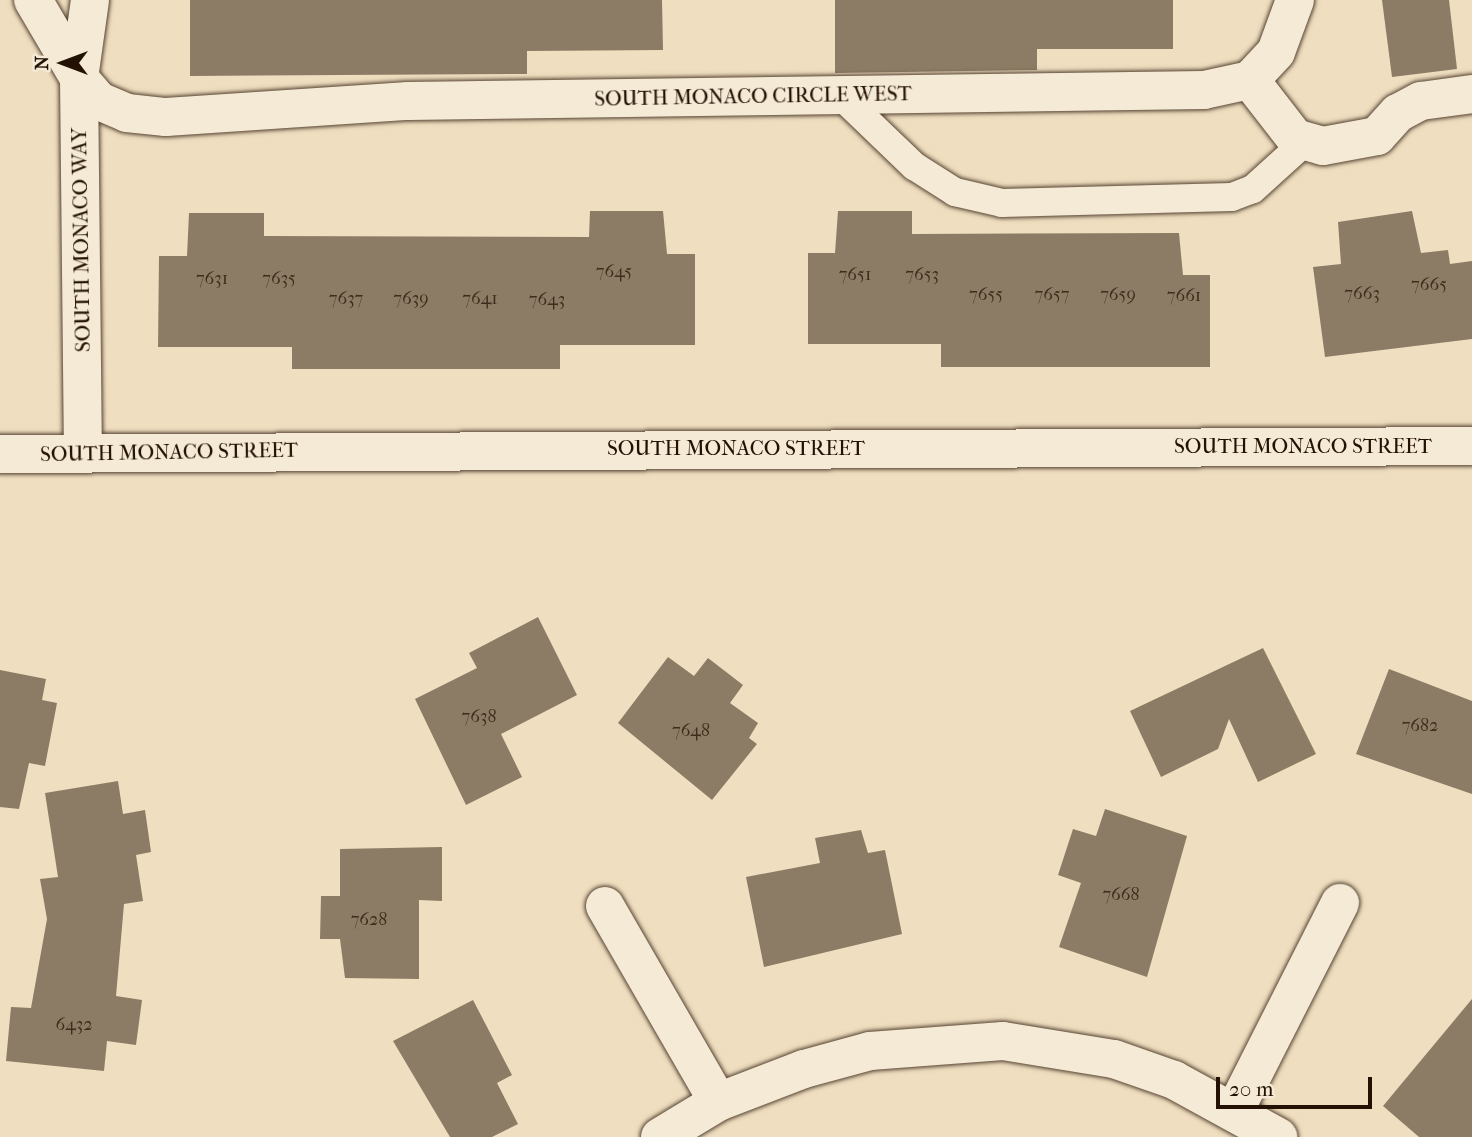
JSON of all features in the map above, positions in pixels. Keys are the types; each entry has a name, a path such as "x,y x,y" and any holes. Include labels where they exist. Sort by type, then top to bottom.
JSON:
{"street":[{"name":"SOUTH MONACO WAY","path":"33,0 79,78 83,451"},
{"path":"79,78 90,0"},
{"path":"1295,0 1276,52 1250,80 1273,115 1306,141 1350,144 1377,136 1398,113 1421,101 1472,94"},
{"name":"SOUTH MONACO CIRCLE WEST","path":"79,78 99,101 127,113 166,117 408,101 1204,90 1250,80"},
{"name":"SOUTH MONACO STREET","path":"0,454 83,451 1472,446"},
{"path":"1236,1108 1340,903"},
{"path":"605,906 718,1102"},
{"path":"660,1137 718,1102 870,1051 1003,1041 1114,1059 1236,1108 1278,1137"}],"lane":[{"path":"840,94 914,166 955,192 1002,203 1232,197 1253,189 1306,141"}],"building":[{"path":"190,0 662,0 663,50 527,51 527,74 190,76"},
{"path":"835,0 1173,0 1173,49 1037,49 1037,70 835,73"},
{"path":"1382,0 1449,0 1457,69 1392,77"},
{"path":"590,211 663,211 667,254 695,254 695,345 560,345 560,369 292,369 292,347 158,347 159,256 187,256 189,213 264,213 264,236 589,237"},
{"path":"838,211 912,211 912,234 1179,233 1183,275 1210,275 1210,367 941,367 941,344 808,344 808,253 835,253"},
{"path":"1412,211 1421,253 1448,250 1450,264 1472,261 1472,339 1325,357 1313,267 1341,264 1338,222"},
{"path":"538,617 577,695 501,734 522,777 466,805 415,699 477,668 469,653"},
{"path":"1263,648 1316,754 1258,782 1229,719 1218,749 1161,777 1130,711"},
{"path":"668,657 694,676 708,658 743,685 730,703 758,723 749,738 757,744 712,800 618,723"},
{"path":"1389,669 1472,701 1472,794 1356,754"},
{"path":"0,670 46,679 42,700 57,703 45,766 29,763 19,809 0,807"},
{"path":"118,781 123,814 145,810 151,852 136,855 143,901 124,904 116,996 142,1000 136,1045 107,1041 104,1071 6,1061 11,1007 31,1008 47,919 40,879 58,877 45,793"},
{"path":"1105,809 1187,836 1147,977 1059,947 1081,883 1058,875 1073,829 1096,836"},
{"path":"861,830 868,853 885,850 902,934 764,967 746,877 820,863 815,838"},
{"path":"442,847 442,901 419,900 419,979 345,978 340,939 320,939 321,896 340,896 340,849"},
{"path":"1472,999 1472,1137 1419,1137 1383,1106"},
{"path":"473,1000 512,1075 497,1083 518,1124 492,1137 450,1137 393,1041"}]}
